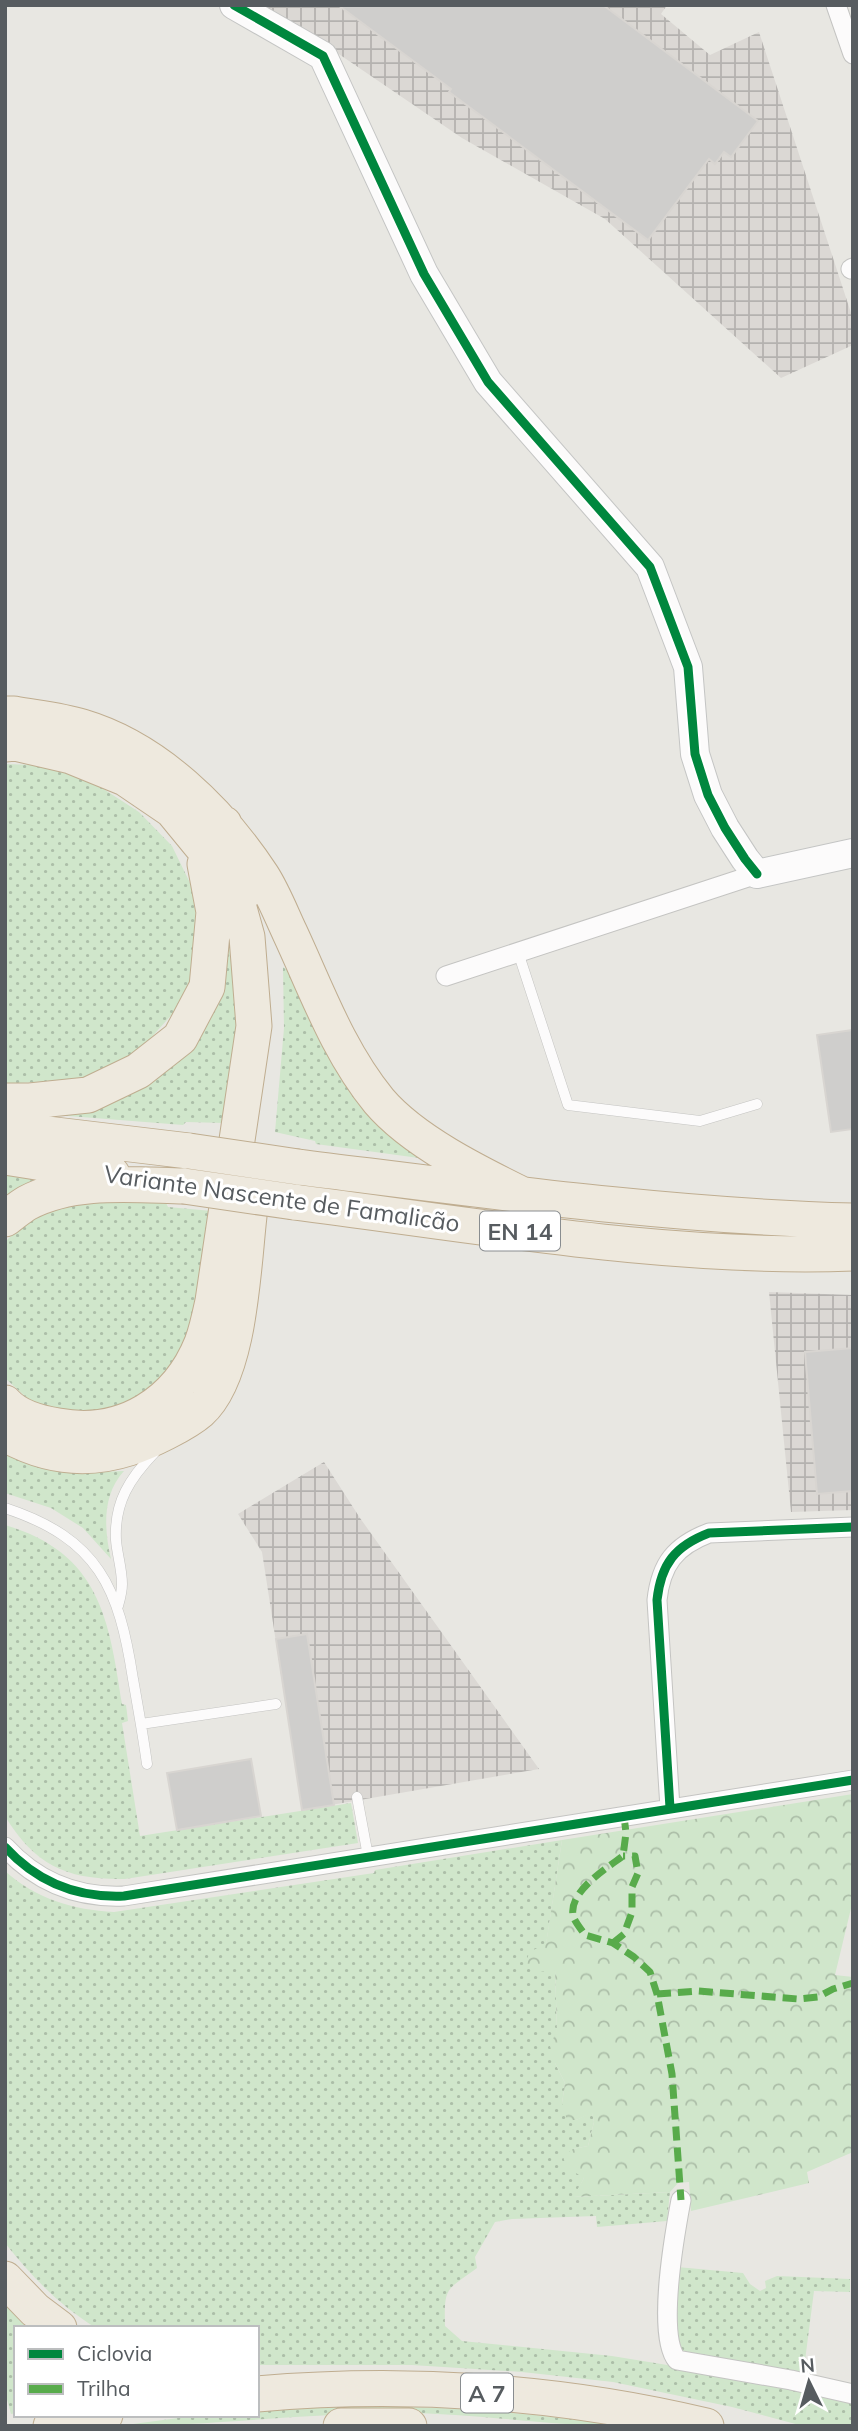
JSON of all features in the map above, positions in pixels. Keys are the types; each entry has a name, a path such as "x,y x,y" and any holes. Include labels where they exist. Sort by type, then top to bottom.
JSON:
{"highway":[{"path":"5,714 82,727 138,751 198,797 212,834 218,866 237,901 247,937 254,1026 213,1301 202,1342 183,1379 153,1408 111,1427 71,1429 36,1422 5,1403"},
{"path":"5,744 15,743 71,756 125,778 212,834 263,878 346,1056 381,1102 419,1135 466,1167 525,1196"},
{"path":"5,1101 88,1095 138,1071 180,1038 207,987 214,912 208,871 212,834"},
{"path":"5,1434 50,1453 83,1456 112,1453 146,1442 200,1410 215,1390 228,1360 235,1328 271,1033 271,950 252,889 212,834"},
{"name":"Variante Nascente de Famalicão","path":"5,1129 525,1196 708,1214 853,1221"},
{"name":"Variante Nascente de Famalicão","path":"5,1157 294,1202 530,1233 747,1252 853,1252"},
{"path":"5,1219 27,1203 57,1192 106,1185 184,1186"},
{"path":"805,1220 853,1213"},
{"path":"747,1252 853,1263"},
{"path":"5,2279 35,2310 56,2326"},
{"name":"A 7","path":"259,2393 371,2389 480,2392 579,2402 706,2426"},
{"path":"51,2426 95,2417"},
{"path":"341,2426 409,2426"}],"street":[{"path":"234,5 323,56 424,274 488,382 650,567 688,667 695,754 708,796 725,828 757,874"},
{"path":"836,5 853,54"},
{"path":"446,976 757,874 853,853"},
{"path":"670,1808 657,1600 659,1583 667,1563 679,1549 693,1539 709,1533 853,1527"},
{"path":"5,1847 46,1880 74,1891 106,1896 156,1892 197,1883 853,1780"},
{"path":"681,2200 668,2293 671,2345 677,2360 853,2394"}],"lane":[{"path":"518,952 568,1105 700,1121 757,1104"},
{"path":"118,1606 122,1583 116,1540 117,1515 122,1493 154,1452 200,1410"},
{"path":"5,1508 44,1523 75,1544 103,1575 118,1606 127,1640 147,1764"},
{"path":"141,1724 276,1704"},
{"path":"357,1797 368,1856"}],"shaded area":[{"path":"255,5 667,5 661,14 710,55 759,32 853,319 853,345 781,378 605,219 462,138 327,46"},
{"path":"769,1292 853,1295 853,1510 791,1512"},
{"path":"324,1462 360,1518 539,1769 302,1810 262,1552 238,1514"}],"green space":[{"path":"5,764 36,765 68,774 102,788 139,812 172,846 191,885 198,927 197,965 184,1001 149,1040 117,1066 78,1079 5,1084"},
{"path":"230,921 238,1013 224,1123 186,1122 183,1125 5,1111 150,1078"},
{"path":"283,967 290,972 419,1150 419,1158 316,1144 315,1141 275,1132 284,1028"},
{"path":"5,1172 49,1177 5,1203"},
{"path":"87,1201 166,1203 168,1207 212,1211 189,1337 170,1371 141,1400 88,1415 57,1411 28,1399 5,1378 5,1242 43,1214"},
{"path":"5,1449 45,1469 76,1473 124,1471 108,1501 106,1524 111,1559 83,1528 51,1508 5,1493"},
{"path":"5,1525 37,1537 62,1553 80,1572 94,1593 112,1644 122,1704 126,1705 128,1721 122,1723 140,1836 351,1803 358,1843 125,1879 86,1877 70,1873 55,1867 28,1847 5,1816"},
{"path":"853,1794 853,1900 835,1975 853,1977 853,2152 807,2172 809,2183 691,2211 689,2182 678,2183 670,2192 573,2197 584,2178 566,2167 563,2156 573,2149 588,2146 594,2122 592,2113 576,2120 567,2120 562,2103 565,2083 550,2046 557,2030 555,1970 539,1972 526,1964 529,1952 546,1944 562,1840"},
{"path":"562,1840 546,1945 555,1970 555,2063 565,2083 562,2103 576,2120 592,2112 594,2122 588,2146 573,2149 584,2178 574,2197 670,2192 667,2221 597,2227 596,2216 495,2222 475,2257 477,2268 449,2291 445,2303 445,2326 462,2341 612,2356 765,2381 853,2401 853,2426 803,2426 732,2407 613,2382 522,2372 412,2365 259,2365 259,2326 93,2326 70,2310 25,2267 5,2243 5,1871 29,1889 56,1901 84,1909 114,1912 374,1873 375,1870"},
{"path":"677,2267 743,2273 750,2284 760,2291 766,2288 765,2281 777,2276 850,2279 850,2292 814,2291 803,2376 679,2351 674,2305"},
{"path":"5,2301 31,2326 14,2326 14,2413 11,2414 5,2392"},
{"path":"339,2406 482,2410 624,2426 401,2413 118,2426 186,2417 259,2417 259,2410"}],"building":[{"path":"338,5 603,5 758,121 731,157 724,152 715,164 709,159 648,240 449,92 451,89"},
{"path":"853,1030 853,1129 831,1132 817,1035"},
{"path":"853,1348 853,1491 817,1494 805,1352"},
{"path":"307,1634 334,1805 302,1810 276,1639"},
{"path":"251,1759 261,1816 177,1830 167,1773"}],"marked path":[{"path":"624,1816 626,1833 623,1856 583,1889 573,1906 573,1915 585,1935 613,1943 650,1972 657,1994 672,2074 681,2200"},
{"path":"613,1943 624,1934 632,1912 632,1887 638,1873 635,1856 623,1856"},
{"path":"657,1994 698,1991 798,1999 818,1997 853,1983"}],"cycle path":[{"path":"234,5 323,56 424,274 488,382 650,567 688,667 695,754 708,795 725,828 757,874"},
{"path":"670,1808 657,1600 666,1566 679,1550 709,1533 853,1527"},
{"path":"5,1847 30,1870 59,1885 90,1894 124,1896 853,1780"}]}
